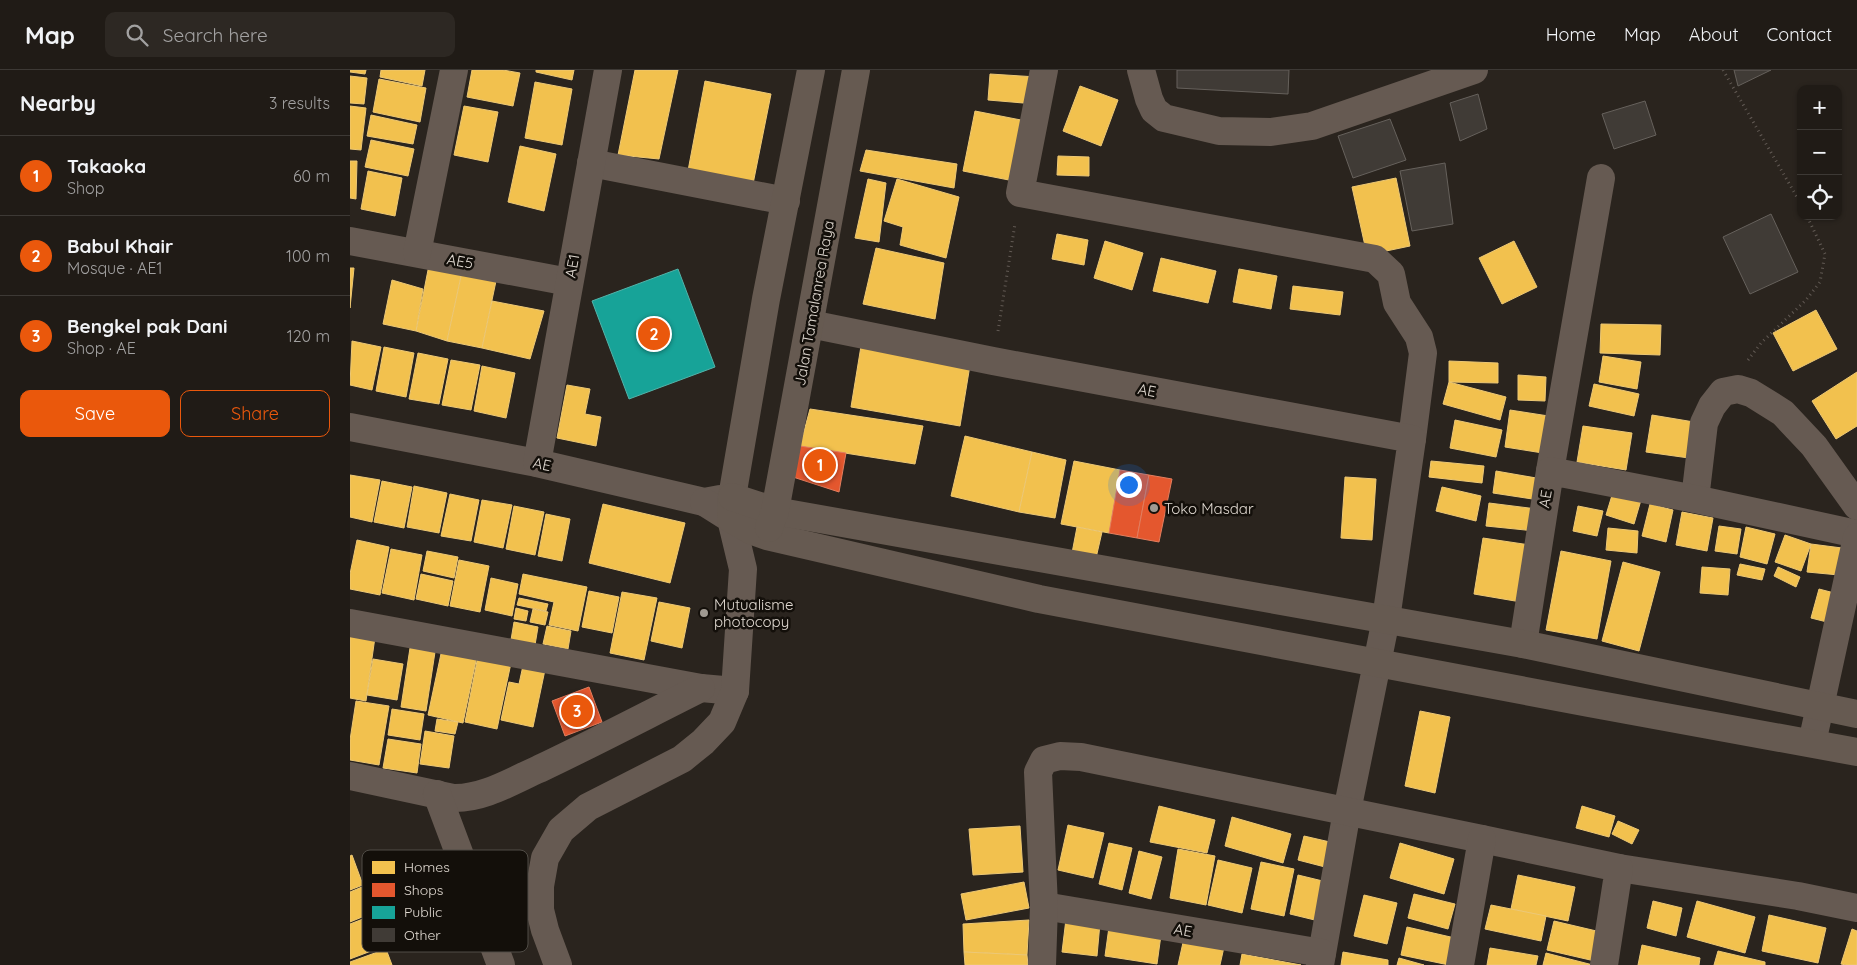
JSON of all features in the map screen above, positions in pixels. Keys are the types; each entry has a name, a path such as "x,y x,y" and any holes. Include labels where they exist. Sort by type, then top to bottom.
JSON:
{"main road":[{"path":"811,70 766,299 732,508 771,524 1039,599 1857,752"},
{"name":"Jalan Tamalanrea Raya","path":"771,524 810,324 856,70"},
{"path":"771,524 1386,620 1524,644 1857,714"}],"street":[{"path":"417,253 454,70"},
{"name":"AE1","path":"537,463 608,70"},
{"path":"1044,70 1020,193 1375,259 1391,274 1397,303 1419,337 1423,353 1386,620 1347,811 1321,959"},
{"path":"1141,70 1148,99 1154,110 1164,118 1219,131 1271,132 1312,126 1474,70"},
{"path":"591,163 786,200"},
{"path":"1550,471 1602,178"},
{"name":"AE5","path":"350,241 569,282"},
{"name":"AE","path":"810,324 993,361 1412,439"},
{"path":"1695,499 1704,423 1712,406 1723,392 1738,390 1750,393 1783,413 1814,446 1857,506"},
{"name":"AE","path":"350,428 537,463 732,508"},
{"name":"AE","path":"1524,644 1550,471 1695,499 1857,536"},
{"path":"558,965 540,910 540,886 546,858 561,830 588,807 682,759 704,742 722,722 736,691 743,570 732,508"},
{"path":"743,570 771,524"},
{"path":"1812,743 1857,536"},
{"path":"350,623 701,688 736,691"},
{"path":"350,776 453,798 466,798 496,789 573,753 701,688"},
{"path":"1042,965 1044,906 1038,772 1044,760 1060,756 1081,758 1347,811 1618,868 1798,896 1857,908"},
{"path":"436,794 457,850"},
{"path":"1460,965 1482,839"},
{"path":"1604,965 1618,868"},
{"name":"AE","path":"1044,906 1321,959"},
{"path":"496,952 501,965"}],"path":[{"path":"1723,70 1797,197"},
{"path":"993,361 1020,193"},
{"path":"1723,392 1761,343 1806,300 1820,282 1825,254 1809,220"}],"building: Homes":[{"path":"350,70 366,70 365,74 350,72"},
{"path":"381,70 425,70 422,86 380,77"},
{"path":"472,70 503,70 520,73 513,106 467,97"},
{"path":"536,70 574,70 572,80 536,72"},
{"path":"635,70 678,70 659,159 618,155"},
{"path":"990,74 1037,77 1035,104 988,100"},
{"path":"350,76 367,78 364,104 350,103"},
{"path":"379,79 426,88 420,122 373,112"},
{"path":"705,81 771,94 752,189 687,176"},
{"path":"535,82 572,89 562,145 525,138"},
{"path":"1080,86 1118,100 1101,146 1063,131"},
{"path":"350,106 366,108 361,150 350,149"},
{"path":"464,106 498,112 488,162 454,155"},
{"path":"975,111 1031,122 1019,182 963,171"},
{"path":"371,115 417,125 413,144 367,136"},
{"path":"371,140 414,149 408,176 365,167"},
{"path":"520,146 556,154 544,211 508,202"},
{"path":"866,150 957,164 954,188 860,171"},
{"path":"1058,156 1089,157 1089,176 1057,175"},
{"path":"350,161 357,161 356,199 350,198"},
{"path":"368,171 402,178 395,216 361,209"},
{"path":"1396,178 1410,246 1367,255 1352,187"},
{"path":"868,179 886,183 879,242 855,238"},
{"path":"897,179 959,197 946,258 900,245 903,227 884,221"},
{"path":"1057,234 1088,240 1084,265 1052,259"},
{"path":"1105,241 1143,253 1132,290 1094,278"},
{"path":"1514,241 1537,287 1502,304 1479,258"},
{"path":"876,248 944,263 935,319 863,304"},
{"path":"1161,258 1216,271 1208,303 1153,291"},
{"path":"429,265 462,272 447,341 416,331"},
{"path":"350,268 354,268 350,308"},
{"path":"1239,269 1277,276 1271,309 1233,302"},
{"path":"462,272 496,281 482,348 447,341"},
{"path":"392,280 423,289 416,331 383,324"},
{"path":"1293,286 1343,292 1340,315 1290,309"},
{"path":"492,301 544,311 530,359 482,348"},
{"path":"1816,310 1837,349 1793,371 1773,333"},
{"path":"1601,324 1661,325 1660,355 1600,353"},
{"path":"862,340 971,359 960,426 851,407"},
{"path":"352,341 381,347 372,390 350,385"},
{"path":"384,347 414,353 406,397 376,391"},
{"path":"418,353 448,359 439,404 409,399"},
{"path":"1603,356 1641,362 1637,389 1599,382"},
{"path":"451,360 480,365 471,410 442,405"},
{"path":"1449,361 1498,363 1498,383 1449,382"},
{"path":"482,366 515,373 506,418 474,411"},
{"path":"1857,372 1857,426 1836,439 1812,401"},
{"path":"1518,375 1546,377 1545,401 1518,400"},
{"path":"1449,382 1506,397 1500,420 1443,404"},
{"path":"1594,384 1639,394 1634,416 1589,406"},
{"path":"567,385 590,389 585,414 601,417 596,446 557,438"},
{"path":"810,409 923,426 915,464 800,446"},
{"path":"1510,410 1555,417 1549,454 1505,447"},
{"path":"1652,415 1694,422 1689,458 1646,452"},
{"path":"1455,420 1502,430 1496,457 1450,448"},
{"path":"1583,426 1632,433 1626,470 1577,462"},
{"path":"965,436 1032,452 1019,512 951,496"},
{"path":"1032,452 1066,460 1055,518 1019,512"},
{"path":"1074,461 1120,470 1109,533 1061,524"},
{"path":"1431,461 1484,466 1482,483 1429,477"},
{"path":"1496,471 1542,479 1539,500 1493,493"},
{"path":"350,475 380,480 372,522 350,517"},
{"path":"1345,477 1376,479 1372,540 1341,538"},
{"path":"382,481 412,487 404,528 374,522"},
{"path":"414,486 447,493 439,533 407,527"},
{"path":"1442,487 1481,496 1476,521 1436,511"},
{"path":"1613,492 1641,500 1634,524 1606,515"},
{"path":"450,494 479,500 471,541 441,536"},
{"path":"482,500 512,505 503,548 474,542"},
{"path":"1489,503 1537,509 1535,531 1486,526"},
{"path":"603,504 685,523 670,583 589,563"},
{"path":"1650,504 1673,510 1666,542 1642,536"},
{"path":"514,506 544,512 535,555 506,549"},
{"path":"1578,506 1603,511 1597,536 1573,531"},
{"path":"1682,512 1713,518 1707,551 1676,545"},
{"path":"546,514 570,519 562,561 538,556"},
{"path":"1719,526 1741,529 1737,554 1715,551"},
{"path":"1077,527 1102,532 1096,558 1072,553"},
{"path":"1746,527 1775,534 1767,564 1740,557"},
{"path":"1608,528 1638,531 1637,553 1606,550"},
{"path":"1785,535 1811,544 1801,571 1775,562"},
{"path":"1483,538 1530,545 1521,602 1474,594"},
{"path":"357,540 389,547 380,595 350,589 350,574"},
{"path":"1811,544 1842,548 1839,575 1807,572"},
{"path":"391,549 422,555 414,600 382,593"},
{"path":"427,551 458,557 454,578 423,571"},
{"path":"1561,551 1611,561 1597,639 1546,630"},
{"path":"459,560 489,566 480,612 450,606"},
{"path":"1623,562 1660,572 1639,651 1602,641"},
{"path":"1740,564 1765,569 1762,580 1737,575"},
{"path":"1702,567 1730,569 1728,595 1700,593"},
{"path":"1778,567 1800,577 1796,587 1774,576"},
{"path":"421,574 453,581 448,606 416,599"},
{"path":"523,574 587,587 578,631 549,625 554,602 519,594"},
{"path":"491,578 518,584 512,616 485,610"},
{"path":"1819,589 1842,595 1835,624 1811,618"},
{"path":"589,591 619,597 612,633 582,627"},
{"path":"622,592 657,598 644,660 610,653"},
{"path":"519,598 548,604 546,611 517,605"},
{"path":"659,602 690,608 682,648 651,641"},
{"path":"516,608 528,611 526,621 514,619"},
{"path":"533,609 548,612 545,625 530,622"},
{"path":"514,622 538,627 535,645 511,640"},
{"path":"547,626 571,631 568,649 543,644"},
{"path":"350,633 375,637 366,701 350,698"},
{"path":"410,648 435,652 426,711 401,707"},
{"path":"442,649 477,656 463,723 428,715"},
{"path":"478,656 511,663 497,729 465,722"},
{"path":"373,659 403,664 397,700 367,695"},
{"path":"524,661 546,665 533,727 501,720 509,682 519,684"},
{"path":"356,701 389,706 379,765 350,760 350,740"},
{"path":"392,709 424,714 420,740 388,735"},
{"path":"1420,711 1450,717 1435,793 1405,786"},
{"path":"437,719 458,722 455,734 435,731"},
{"path":"425,731 454,736 449,768 420,764"},
{"path":"388,739 421,744 417,773 383,768"},
{"path":"1159,806 1215,820 1207,853 1150,842"},
{"path":"1582,806 1615,816 1609,837 1576,828"},
{"path":"1232,817 1291,834 1283,863 1225,846"},
{"path":"1618,821 1639,830 1632,844 1612,834"},
{"path":"1068,825 1104,833 1093,878 1058,870"},
{"path":"1020,826 1023,872 973,875 969,829"},
{"path":"1304,836 1330,842 1325,867 1298,860"},
{"path":"1109,843 1132,848 1122,890 1099,884"},
{"path":"1400,843 1454,859 1444,894 1390,878"},
{"path":"1178,849 1215,856 1206,905 1170,898"},
{"path":"1139,851 1162,857 1151,899 1129,893"},
{"path":"352,855 362,885 350,890 350,856"},
{"path":"1218,860 1252,868 1242,913 1208,905"},
{"path":"1261,862 1294,869 1284,916 1251,909"},
{"path":"1298,875 1331,883 1323,922 1290,914"},
{"path":"1518,875 1575,887 1568,921 1511,909"},
{"path":"1024,882 1029,908 966,920 961,894"},
{"path":"362,887 362,917 350,922 350,892"},
{"path":"1414,894 1455,904 1448,929 1408,918"},
{"path":"1364,895 1397,903 1387,944 1354,936"},
{"path":"1653,901 1682,908 1676,936 1647,928"},
{"path":"1697,901 1755,917 1745,953 1687,937"},
{"path":"1491,905 1546,916 1541,941 1485,929"},
{"path":"1769,915 1826,928 1818,963 1762,951"},
{"path":"362,919 362,952 368,952 350,959 350,924"},
{"path":"1066,919 1100,923 1097,956 1062,952"},
{"path":"1029,920 1027,955 964,952 963,924"},
{"path":"1554,921 1605,933 1599,962 1547,950"},
{"path":"1109,927 1161,935 1157,964 1105,956"},
{"path":"1407,927 1455,938 1449,965 1401,955"},
{"path":"1852,929 1857,931 1857,965 1841,964"},
{"path":"1184,938 1224,947 1220,965 1178,965"},
{"path":"1642,945 1700,958 1699,965 1638,965"},
{"path":"1490,948 1538,956 1536,965 1487,965"},
{"path":"1718,951 1765,962 1765,965 1714,965"},
{"path":"378,952 387,952 392,965 350,965 350,962"},
{"path":"964,952 1027,955 1028,965 965,965"},
{"path":"1343,952 1388,960 1388,965 1341,965"},
{"path":"1546,953 1593,965 1543,965"},
{"path":"1242,954 1301,965 1240,965"},
{"path":"1399,958 1424,965 1397,965"}],"building: Shops":[{"path":"800,446 846,453 839,492 793,477"},
{"path":"1120,470 1149,475 1137,538 1109,533"},
{"name":"Toko Masdar","path":"1149,475 1172,479 1159,542 1137,538"},
{"path":"589,687 602,722 565,736 552,701"}],"building: Public":[{"path":"678,269 715,367 629,399 592,301"}],"building: Other":[{"path":"1177,70 1289,70 1288,94 1177,88"},
{"path":"1734,70 1771,70 1738,86"},
{"path":"1478,94 1487,129 1460,141 1450,103"},
{"path":"1645,101 1656,135 1614,149 1602,114"},
{"path":"1390,119 1406,160 1353,178 1338,136"},
{"path":"1445,163 1453,224 1412,231 1400,171"},
{"path":"1771,214 1798,272 1750,294 1723,237"}],"place":[{"name":"Babul Khair","path":"654,334"},
{"name":"Takaoka","path":"820,465"},
{"name":"Toko Masdar","path":"1154,508"},
{"name":"Mutualisme photocopy","path":"704,613"},
{"name":"Bengkel pak Dani","path":"577,711"}]}
